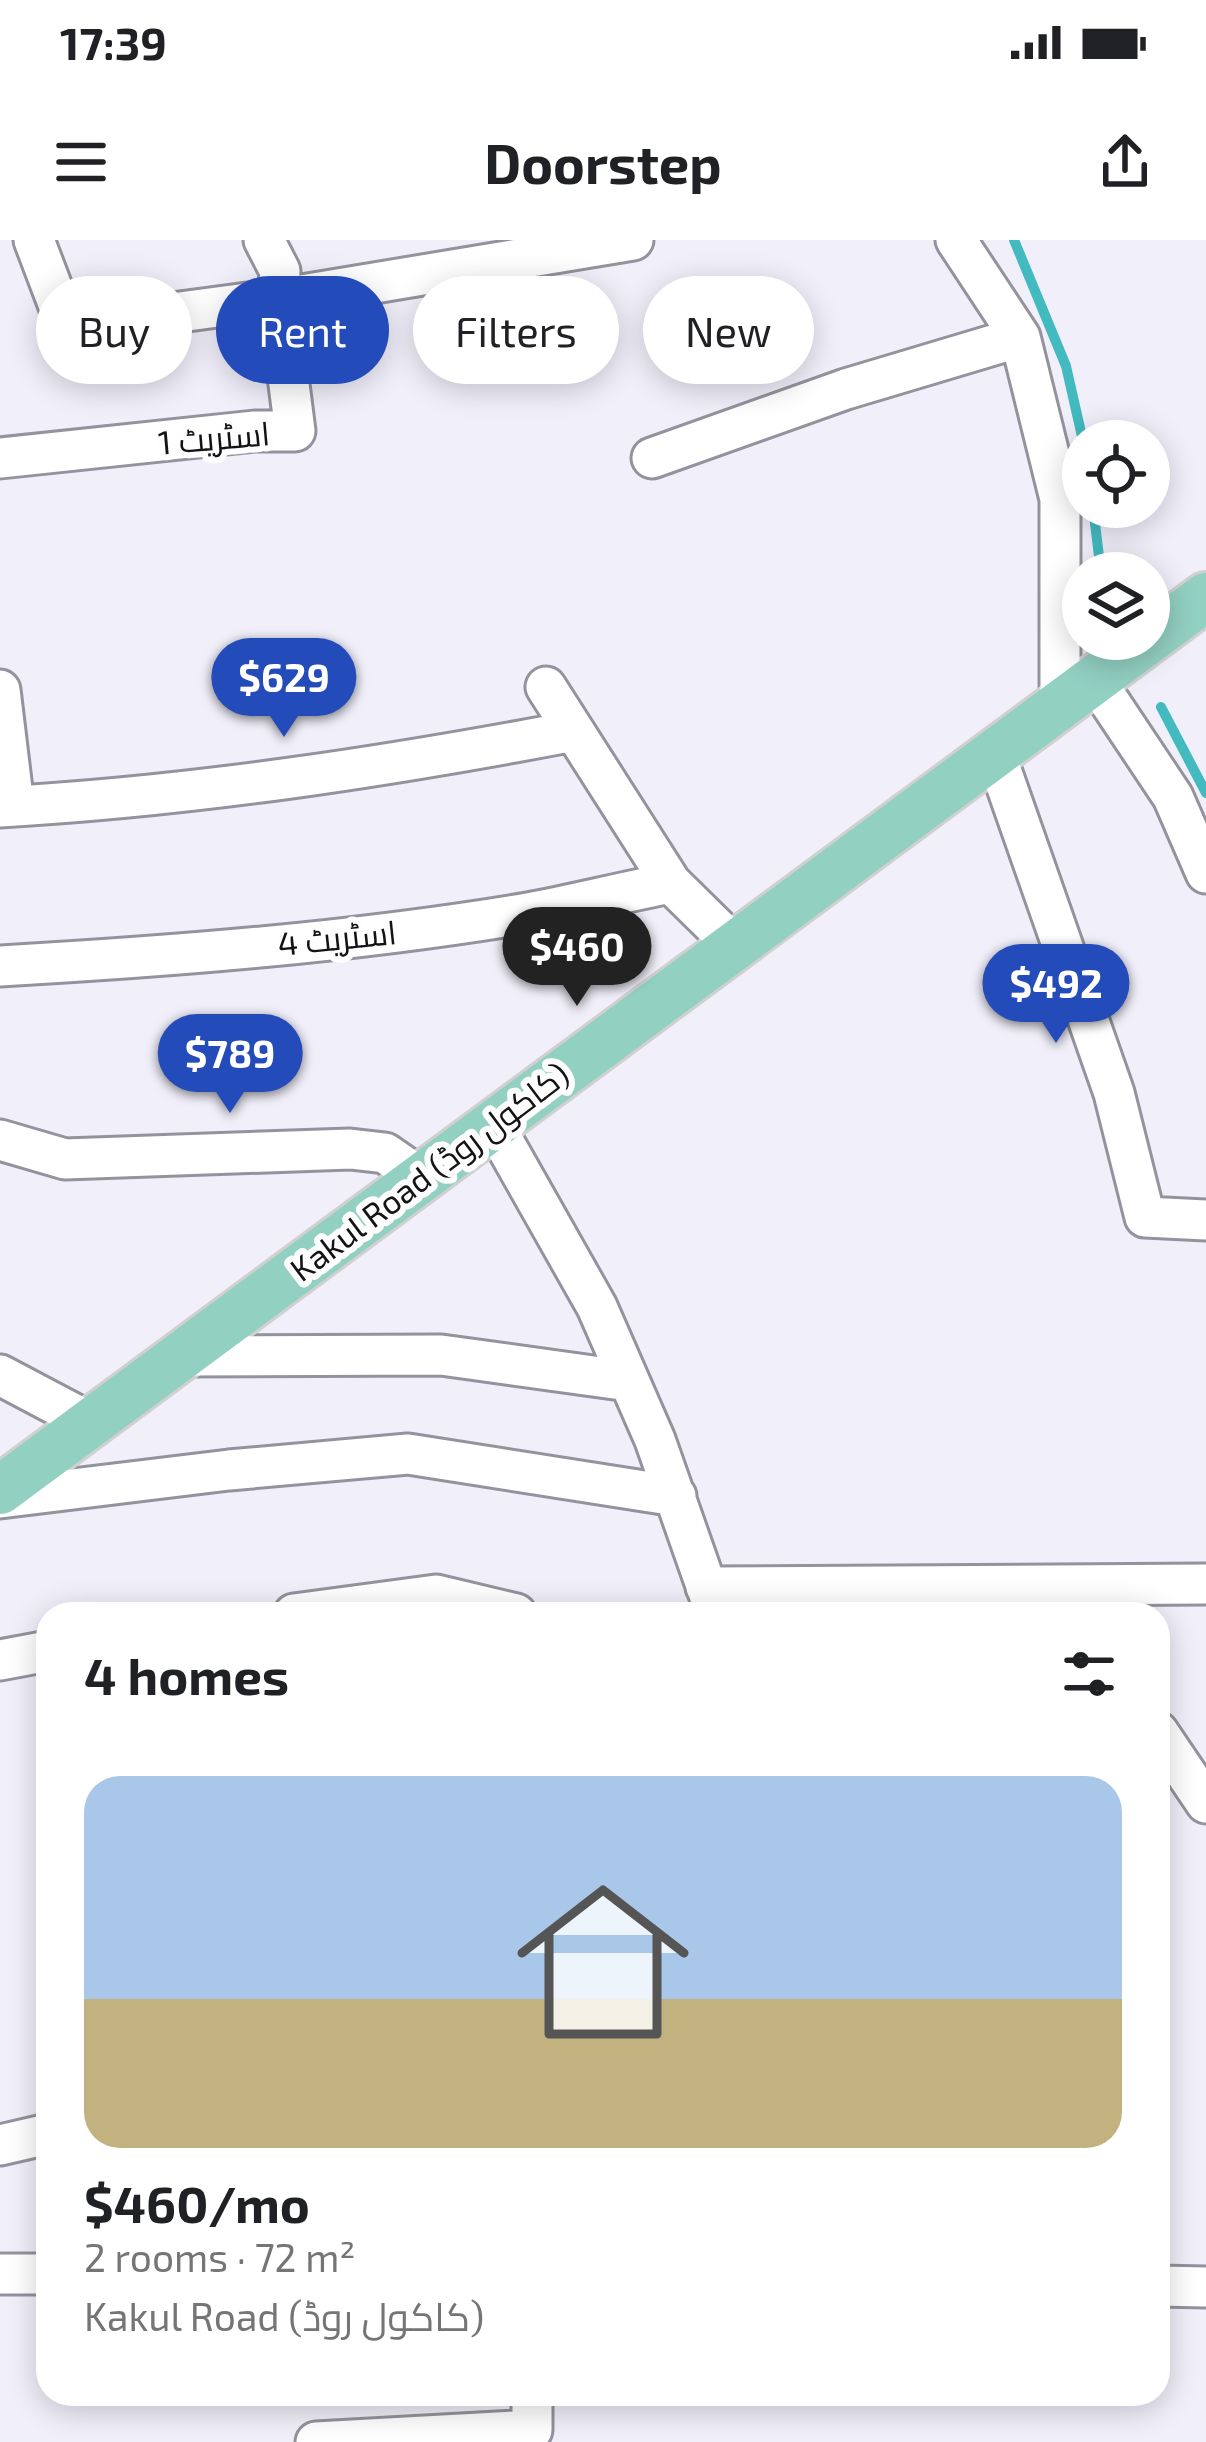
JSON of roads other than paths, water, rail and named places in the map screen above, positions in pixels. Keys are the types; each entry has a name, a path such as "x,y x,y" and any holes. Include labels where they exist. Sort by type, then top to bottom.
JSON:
{"main road":[{"name":"Kakul Road (کاکول روڈ)","path":"0,1494 89,1422 1206,597"}],"street":[{"path":"34,240 67,327 216,307"},
{"name":"اسٹریٹ 1","path":"264,240 280,276"},
{"path":"389,281 633,240"},
{"path":"956,240 1020,337 1060,499 1077,692 1173,797 1206,873"},
{"path":"652,458 846,389 1020,337"},
{"name":"اسٹریٹ 1","path":"0,458 254,431 295,431 289,384"},
{"path":"546,687 671,883 735,946"},
{"path":"0,690 7,807 393,765 574,731"},
{"path":"995,753 1114,1093 1145,1217 1206,1220"},
{"name":"اسٹریٹ 4","path":"0,966 159,957 406,930 530,912 671,883"},
{"path":"493,1123 597,1307 676,1496 711,1600 1114,1600 1206,1584"},
{"path":"0,1140 65,1159 350,1149 385,1153 421,1178"},
{"path":"179,1356 441,1355 629,1381"},
{"path":"0,1375 89,1422"},
{"path":"0,1494 408,1454 676,1496"},
{"path":"384,1602 436,1595 465,1602"},
{"path":"0,1660 36,1653"},
{"path":"1170,1750 1206,1803"},
{"path":"0,2145 36,2137"},
{"path":"0,2274 36,2274"},
{"path":"1170,2286 1206,2287"},
{"path":"316,2442 532,2430 532,2406"}],"waterway":[{"path":"1014,240 1066,366 1078,420"},
{"path":"1096,528 1098,552"},
{"path":"1161,707 1206,793"}]}
